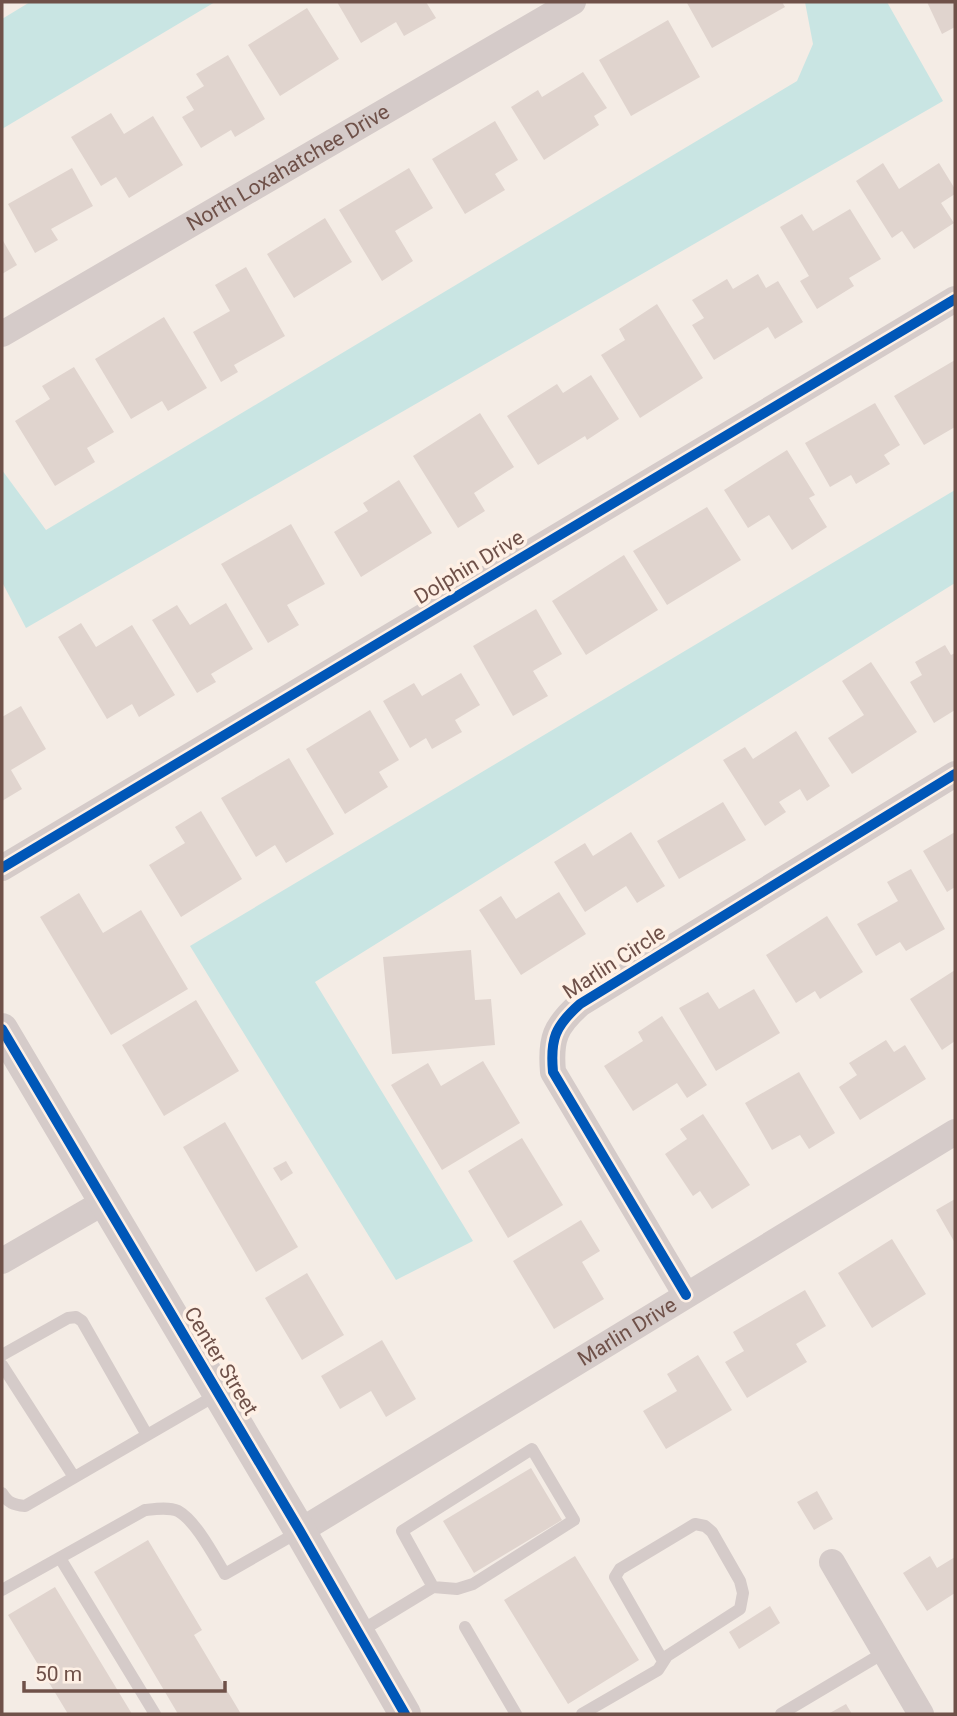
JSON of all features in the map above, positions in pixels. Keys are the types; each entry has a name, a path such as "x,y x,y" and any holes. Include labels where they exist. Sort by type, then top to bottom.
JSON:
{"street":[{"name":"North Loxahatchee Drive","path":"2,334 573,2"},
{"name":"Dolphin Drive","path":"2,868 955,299"},
{"name":"Marlin Circle","path":"687,1296 553,1072 551,1052 555,1033 565,1017 580,1004 955,774"},
{"name":"Center Street","path":"2,1030 300,1531 405,1714"},
{"name":"Marlin Drive","path":"300,1531 955,1132"},
{"path":"2,1261 104,1202"},
{"path":"832,1562 921,1714"}],"lane":[{"path":"2,1355 68,1318 76,1317 82,1321 148,1435"},
{"path":"2,1365 74,1478"},
{"path":"2,1493 6,1501 25,1506 218,1394"},
{"path":"359,1632 433,1587 457,1589 473,1584 574,1520 532,1450 402,1531 433,1587"},
{"path":"2,1590 145,1510 177,1510 194,1526 225,1574 300,1531"},
{"path":"582,1714 658,1670 667,1656 740,1609 743,1593 740,1581 712,1532 705,1526 695,1524 620,1569 615,1577 663,1661"},
{"path":"60,1558 155,1714"},
{"path":"465,1627 516,1714"},
{"path":"781,1714 885,1652"}],"water":[{"path":"30,2 215,2 2,129 2,19"},
{"path":"805,2 887,2 943,101 26,628 2,582 2,470 46,530 797,81 813,44"},
{"path":"955,490 955,583 315,982 473,1241 396,1280 190,946"}],"building":[{"path":"337,2 426,2 436,18 404,36 396,22 361,43"},
{"path":"782,2 785,7 712,48 687,3"},
{"path":"927,2 955,2 955,27 942,34"},
{"path":"307,8 339,59 280,96 248,45"},
{"path":"668,20 700,77 631,116 599,60"},
{"path":"228,55 265,119 235,137 231,130 201,148 182,117 194,110 186,97 204,86 196,74"},
{"path":"583,72 607,108 594,116 599,125 544,160 511,107 538,90 542,97"},
{"path":"111,113 124,134 153,116 183,165 129,198 116,177 101,186 71,137"},
{"path":"495,121 518,160 495,174 505,190 465,214 432,159"},
{"path":"883,163 899,189 939,163 955,189 955,194 941,203 954,223 914,249 902,231 892,238 856,181"},
{"path":"72,168 93,206 51,229 58,240 35,253 8,204"},
{"path":"409,168 433,208 395,231 413,261 382,281 339,210"},
{"path":"850,209 881,259 849,278 854,286 817,309 800,281 809,276 780,227 802,214 813,231"},
{"path":"325,218 352,262 294,298 267,254"},
{"path":"2,239 17,265 2,274"},
{"path":"246,267 285,336 234,365 238,372 221,382 193,332 230,311 215,285"},
{"path":"758,274 766,288 778,281 803,322 775,339 768,327 714,360 692,325 704,318 692,300 727,279 733,289"},
{"path":"657,304 703,378 640,418 601,355 625,340 619,329"},
{"path":"164,317 207,388 168,411 162,401 131,419 95,359"},
{"path":"955,360 955,427 924,445 894,396"},
{"path":"74,367 114,432 87,448 95,462 55,486 15,421 50,399 42,386"},
{"path":"591,375 619,419 587,440 585,436 538,465 507,416 557,384 563,393"},
{"path":"875,403 900,445 884,455 890,464 856,484 851,475 830,487 805,443"},
{"path":"480,413 514,467 474,493 485,511 458,528 413,456"},
{"path":"787,450 815,495 809,498 827,527 792,550 769,515 748,528 724,490"},
{"path":"399,480 432,533 361,577 334,532 368,511 363,503"},
{"path":"707,507 741,560 667,605 633,551"},
{"path":"291,524 325,584 287,605 299,625 268,643 221,564"},
{"path":"624,555 658,610 586,655 552,601"},
{"path":"226,603 253,649 211,674 216,682 197,693 152,620 177,605 190,625"},
{"path":"536,609 562,654 533,671 548,696 513,716 473,646"},
{"path":"81,623 96,647 132,625 175,695 139,717 132,704 107,719 58,637"},
{"path":"945,645 951,655 955,653 955,710 934,723 910,682 922,675 915,662"},
{"path":"871,662 917,732 852,774 828,738 864,715 842,681"},
{"path":"461,673 480,705 455,720 462,732 432,749 426,738 410,748 383,701 414,683 422,696"},
{"path":"21,706 46,749 11,770 22,789 2,801 2,717"},
{"path":"370,710 399,760 379,772 388,787 345,814 306,749"},
{"path":"796,731 830,786 807,801 800,789 779,802 786,812 765,826 723,760 745,747 753,759"},
{"path":"289,758 334,834 286,863 275,845 256,857 221,798"},
{"path":"723,802 746,840 679,879 657,841"},
{"path":"201,811 242,879 181,917 149,865 185,843 175,827"},
{"path":"631,832 665,886 637,903 626,886 585,912 554,862 585,843 593,856"},
{"path":"955,832 955,887 947,892 923,851"},
{"path":"911,869 945,929 906,951 900,942 876,956 857,924 898,901 887,882"},
{"path":"559,892 586,934 521,975 479,910 501,896 516,919"},
{"path":"79,893 103,933 141,910 188,989 111,1035 40,917"},
{"path":"827,916 863,972 820,999 815,991 796,1003 766,955"},
{"path":"471,950 475,1000 491,999 495,1045 392,1054 383,957"},
{"path":"955,970 955,1041 942,1050 910,999"},
{"path":"754,989 780,1033 716,1071 679,1008 708,992 719,1009"},
{"path":"196,1000 239,1071 164,1116 122,1045"},
{"path":"662,1016 707,1085 687,1098 677,1083 633,1111 604,1066 643,1041 638,1032"},
{"path":"886,1040 894,1052 905,1045 926,1079 860,1120 839,1087 857,1075 849,1063"},
{"path":"483,1061 520,1123 442,1170 391,1085 428,1063 441,1086"},
{"path":"799,1072 835,1133 809,1149 800,1135 772,1150 745,1103"},
{"path":"703,1114 750,1185 712,1209 700,1191 693,1196 665,1154 687,1139 680,1129"},
{"path":"225,1122 298,1247 256,1272 183,1147"},
{"path":"522,1138 563,1205 508,1238 468,1171"},
{"path":"286,1161 293,1173 281,1181 273,1168"},
{"path":"955,1199 955,1243 936,1210"},
{"path":"581,1220 600,1251 582,1262 604,1299 554,1329 513,1261"},
{"path":"892,1239 926,1294 872,1328 838,1273"},
{"path":"307,1273 344,1335 302,1360 265,1298"},
{"path":"805,1290 826,1326 796,1344 807,1362 747,1398 725,1362 744,1351 733,1332"},
{"path":"382,1340 416,1399 386,1417 371,1391 340,1409 321,1376"},
{"path":"698,1355 732,1410 666,1449 643,1411 677,1391 667,1374"},
{"path":"531,1468 562,1520 474,1573 443,1521"},
{"path":"817,1491 833,1519 814,1530 797,1502"},
{"path":"148,1540 202,1630 194,1635 241,1714 178,1714 94,1572"},
{"path":"575,1556 639,1660 568,1704 504,1600"},
{"path":"930,1556 937,1568 955,1557 955,1593 927,1611 903,1573"},
{"path":"55,1587 132,1714 68,1714 8,1615"},
{"path":"770,1606 780,1623 739,1649 729,1632"},
{"path":"846,1704 852,1714 828,1714"}],"cycle path":[{"path":"2,868 955,299"},
{"path":"686,1295 553,1072 552,1051 560,1026 580,1004 955,774"},
{"path":"2,1029 300,1531 405,1714"}]}
